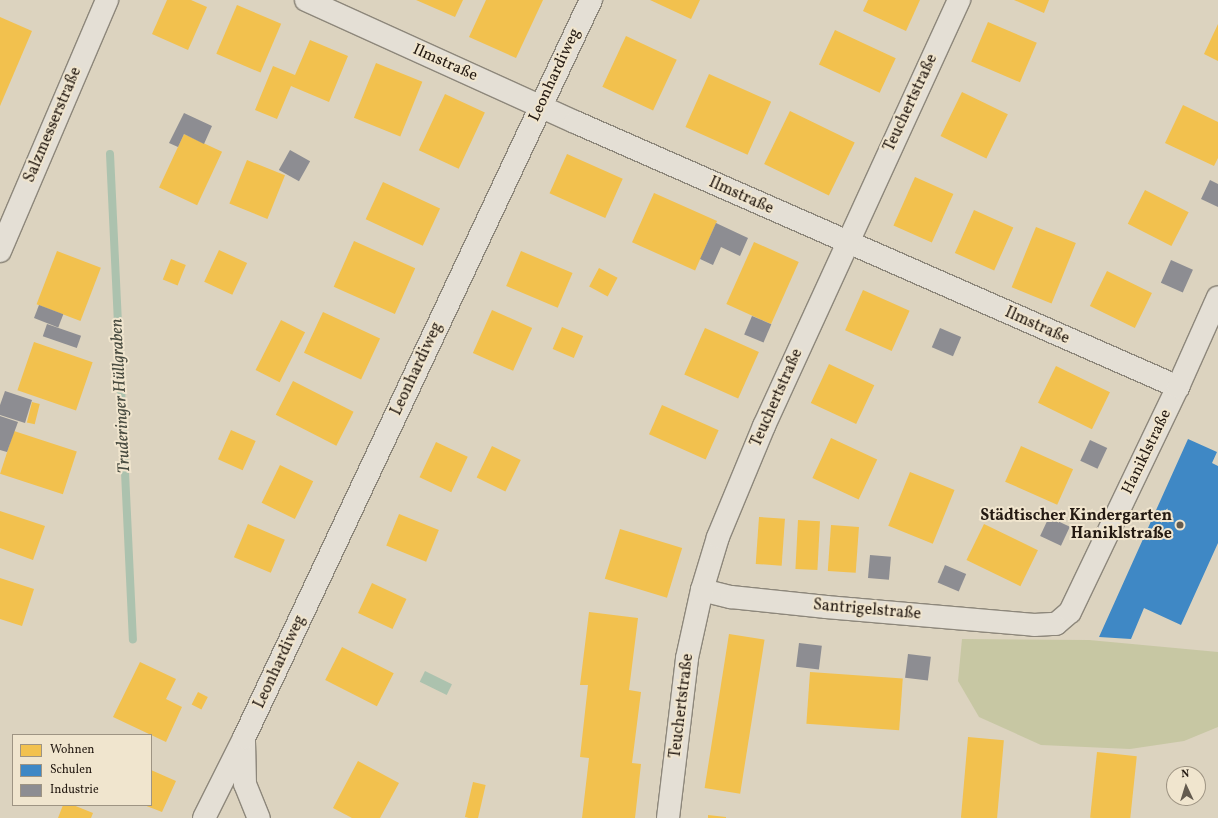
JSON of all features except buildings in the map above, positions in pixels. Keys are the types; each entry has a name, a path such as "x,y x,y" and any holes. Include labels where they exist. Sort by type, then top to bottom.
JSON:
{"street":[{"name":"Salzmesserstraße","path":"0,251 107,0"},
{"name":"Ilmstraße","path":"306,0 540,106 1178,388"},
{"name":"Leonhardiweg","path":"204,818 244,738 591,0"},
{"name":"Teuchertstraße","path":"668,818 687,658 702,590 718,537 764,426 959,0"},
{"name":"Haniklstraße","path":"1034,625 1056,624 1070,612 1178,388 1218,297"},
{"name":"Santrigelstraße","path":"702,590 731,597 826,607 1034,625"},
{"name":"Leonhardiweg","path":"244,738 245,784 259,818"}],"shaded area":[{"path":"962,639 1089,640 1218,652 1218,727 1184,741 1130,749 1041,745 979,717 958,681"},
{"path":"425,671 452,684 447,695 420,682"}],"waterway":[{"name":"Truderinger Hüllgraben","path":"110,154 133,639"}],"place":[{"name":"Städtischer Kindergarten Haniklstraße","path":"1180,525"}]}
